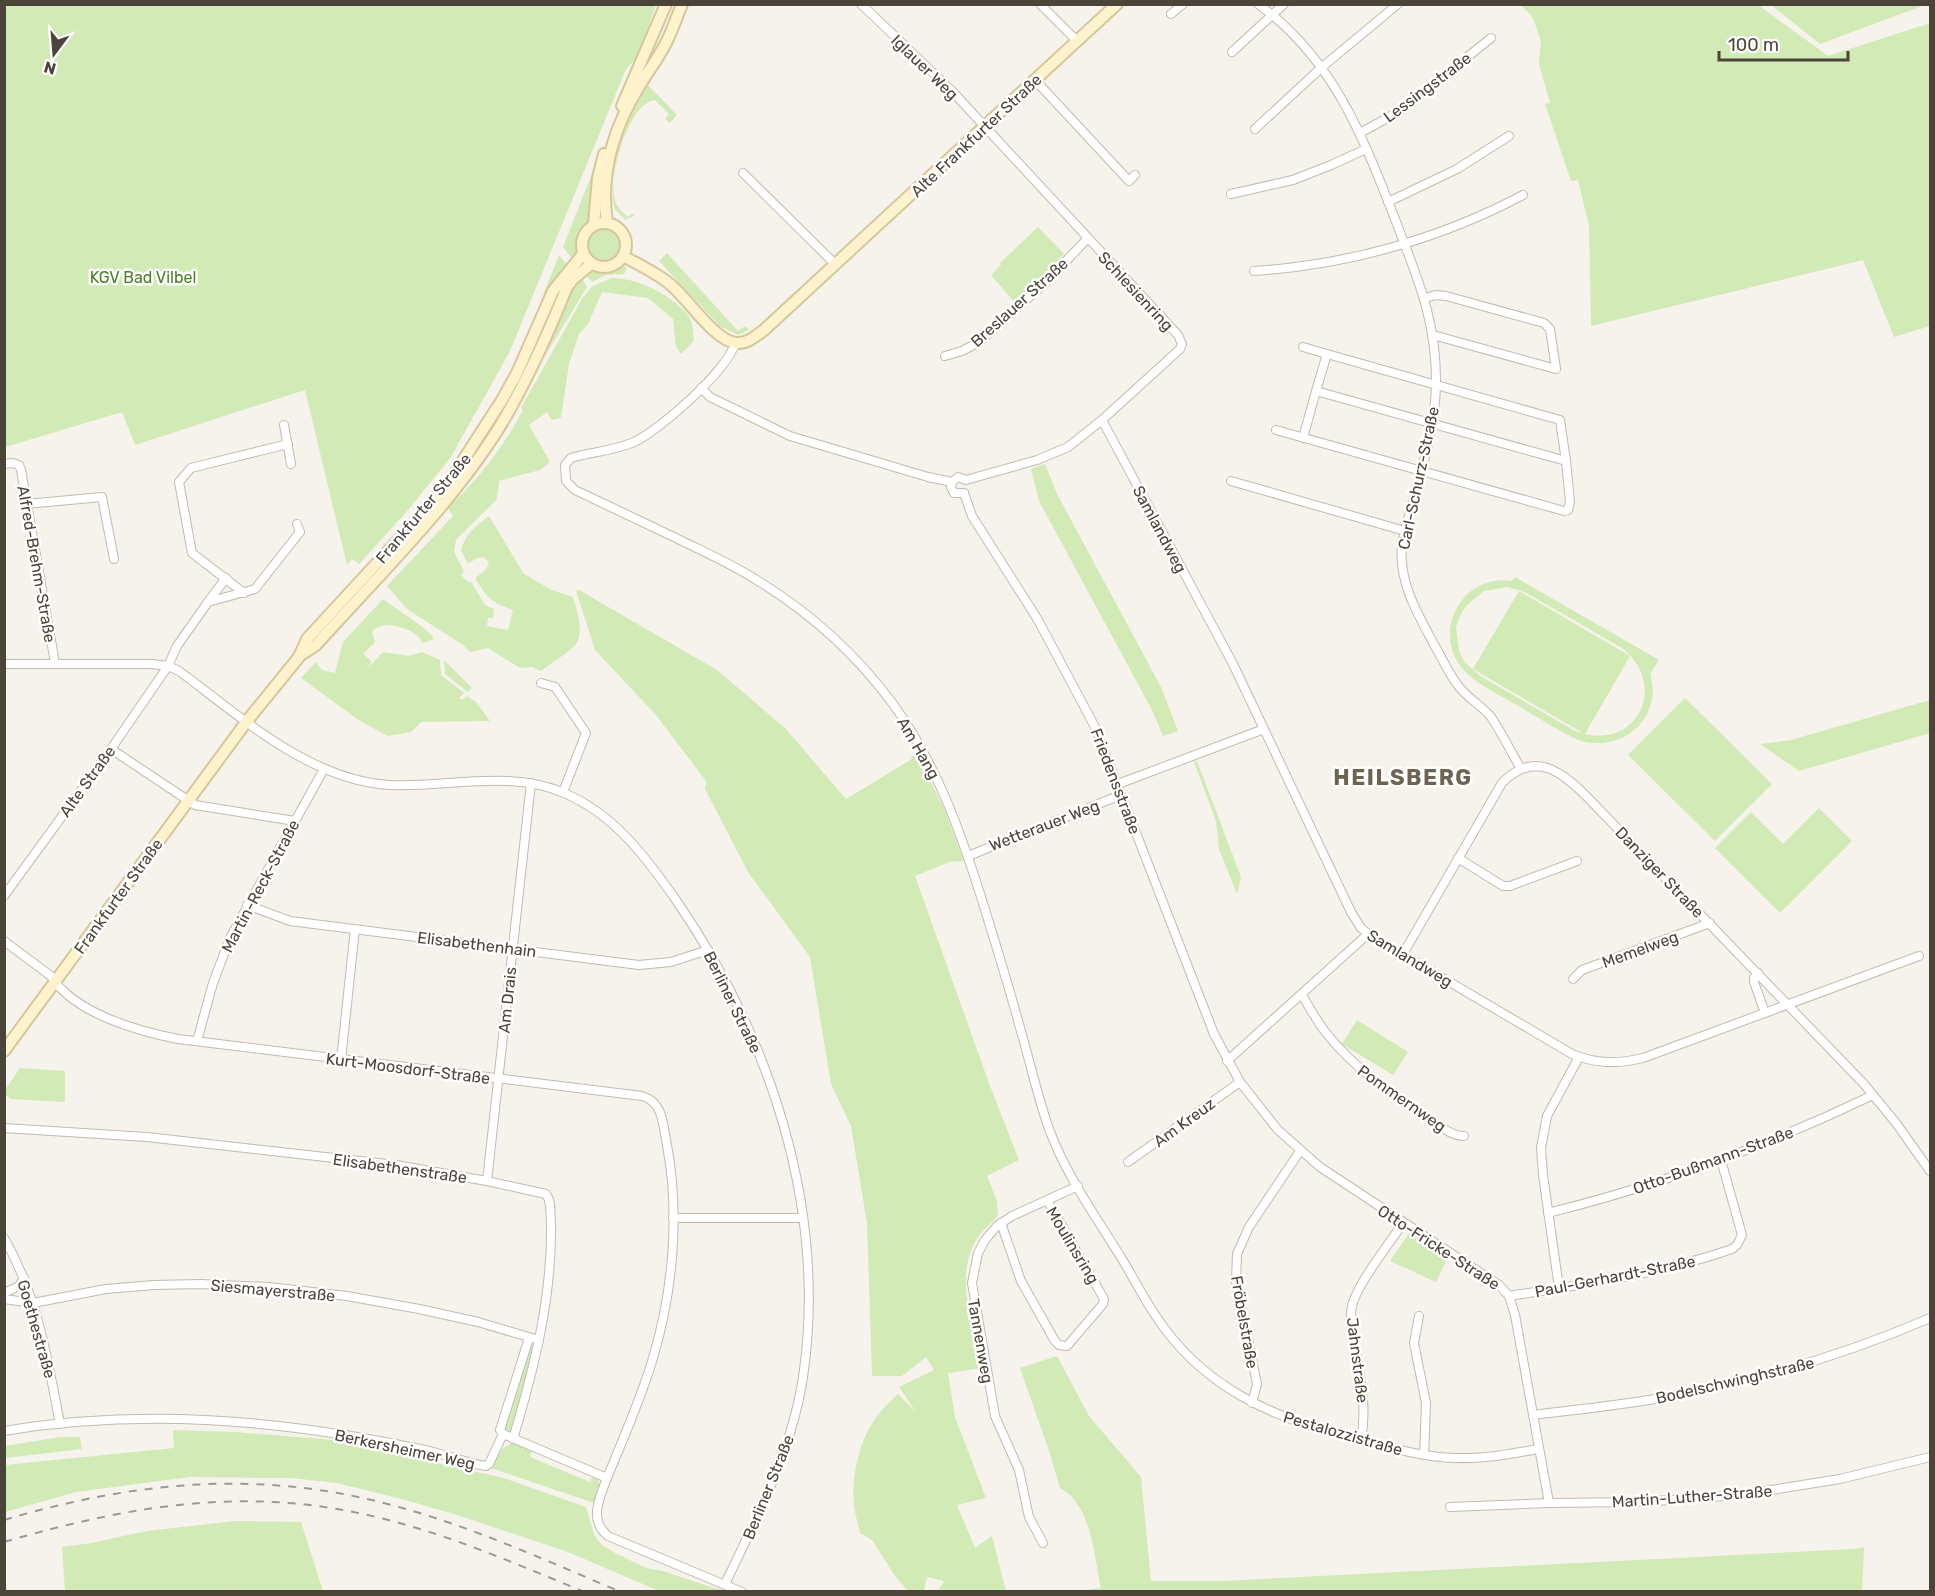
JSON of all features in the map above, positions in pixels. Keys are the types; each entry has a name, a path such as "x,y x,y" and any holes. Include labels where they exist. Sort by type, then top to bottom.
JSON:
{"main road":[{"name":"Frankfurter Straße","path":"4,1051 247,721 298,657 307,639 413,524 451,479 502,400 517,373 553,291 583,254 584,233 594,224 598,178 608,142 666,4"},
{"path":"607,223 605,204 608,163 616,133 637,90 666,43 682,4"},
{"name":"Alte Frankfurter Straße","path":"735,343 746,342 757,336 1117,4"},
{"path":"583,254 591,264 609,267 619,261 626,248 623,233 616,226 607,223 594,224"},
{"path":"623,256 671,284 718,334 735,343"},
{"name":"Frankfurter Straße","path":"298,657 316,645 460,483 501,425 528,378 567,287 591,264"}],"street":[{"path":"1040,4 1077,41"},
{"path":"1171,14 1183,4"},
{"name":"Carl-Schurz-Straße","path":"1258,4 1294,36 1321,68 1348,109 1388,202 1425,298 1433,335 1436,385 1431,425 1405,531 1401,554 1402,571 1426,630 1460,687 1486,711 1521,769"},
{"path":"1232,52 1284,4"},
{"path":"1255,129 1321,68 1398,4"},
{"name":"Iglauer Weg","path":"864,6 869,14 936,74 985,127"},
{"name":"Lessingstraße","path":"1359,133 1409,104 1491,38"},
{"path":"1035,80 1129,181 1135,175"},
{"name":"Schlesienring","path":"701,388 710,398 790,436 952,482 958,477 966,480 1057,453 1076,441 1101,420 1180,349 1182,344 1178,335 985,127"},
{"path":"1388,202 1457,169 1509,136"},
{"path":"1231,194 1293,180 1366,149"},
{"path":"743,173 835,264"},
{"path":"1254,271 1340,260 1404,243 1454,227 1523,195"},
{"name":"Breslauer Straße","path":"945,356 962,351 979,342 1045,283 1087,239"},
{"path":"1425,298 1436,295 1446,296 1544,323 1551,332 1556,369 1433,335"},
{"path":"701,388 724,364 733,352 735,343"},
{"path":"1276,430 1564,511 1568,510 1570,502 1560,420 1303,347"},
{"path":"1304,438 1327,354"},
{"name":"Am Hang","path":"701,388 645,436 623,446 571,458 565,465 566,481 575,490 754,578 810,617 883,691 919,744 938,778 968,856 1049,1128 1078,1186"},
{"path":"1316,391 1566,461"},
{"name":"Samlandweg","path":"1101,420 1232,662 1351,912 1361,928 1368,934 1580,1057 1608,1063 1643,1058 1919,956"},
{"path":"284,425 291,464"},
{"path":"244,593 192,553 179,482 191,468 288,444"},
{"name":"Alfred-Brehm-Straße","path":"4,464 19,465 55,663"},
{"path":"952,482 951,487 954,493 964,494 968,485 966,480"},
{"path":"1231,481 1405,531"},
{"name":"Friedensstraße","path":"964,494 972,516 1059,658 1095,727 1214,1034 1240,1082"},
{"path":"26,504 102,497 114,559"},
{"path":"208,602 255,589 300,532 297,524"},
{"name":"Alte Straße","path":"4,896 168,666 177,646 225,578"},
{"path":"4,664 152,664 168,666"},
{"name":"Berliner Straße","path":"168,666 285,748 324,770 358,780 389,785 531,783 563,792 593,808 632,843 664,883 708,950 740,1008 769,1080 790,1149 807,1264 808,1319 805,1367 799,1398 787,1443 771,1487 725,1584"},
{"path":"542,683 555,687 586,733 563,792"},
{"path":"1118,784 1264,729"},
{"path":"111,748 188,802 200,806 295,821"},
{"name":"Danziger Straße","path":"1521,769 1538,766 1552,768 1572,781 1873,1095 1896,1122 1930,1171"},
{"path":"1403,954 1499,787 1508,777 1521,769"},
{"name":"Martin-Reck-Straße","path":"197,1041 221,960 247,905 324,770"},
{"name":"Am Drais","path":"487,1181 531,783"},
{"name":"Wetterauer Weg","path":"968,856 1121,795"},
{"path":"1458,858 1503,886 1510,886 1577,861"},
{"name":"Elisabethenhain","path":"247,905 284,920 649,965 681,960 708,950"},
{"name":"Memelweg","path":"1573,979 1582,970 1710,923"},
{"path":"341,1060 355,929"},
{"path":"1227,1061 1368,934"},
{"name":"Kurt-Moosdorf-Straße","path":"4,941 51,976 77,1001 123,1024 165,1036 341,1060 642,1096 654,1102 661,1114 669,1162 673,1218 670,1272 656,1350 607,1478"},
{"path":"1758,973 1754,982 1765,1013"},
{"name":"Pommernweg","path":"1302,995 1326,1034 1354,1064 1386,1090 1436,1123 1456,1136 1464,1136"},
{"path":"1558,1288 1542,1162 1545,1122 1554,1100 1580,1057"},
{"name":"Otto-Fricke-Straße","path":"1240,1082 1271,1122 1300,1151 1346,1185 1499,1285 1509,1296 1515,1315 1549,1503"},
{"name":"Am Kreuz","path":"1128,1162 1240,1082"},
{"name":"Otto-Bußmann-Straße","path":"1548,1213 1614,1196 1721,1160 1795,1131 1873,1095"},
{"name":"Elisabethenstraße","path":"4,1128 183,1141 396,1166 487,1181 546,1194 549,1200 549,1263 539,1340 531,1380 513,1439"},
{"name":"Fröbelstraße","path":"1252,1402 1257,1384 1236,1281 1236,1259 1240,1244 1249,1227 1300,1151"},
{"name":"Paul-Gerhardt-Straße","path":"1509,1296 1590,1284 1670,1268 1717,1254 1737,1245 1742,1235 1741,1229 1721,1160"},
{"name":"Tannenweg","path":"1043,1543 1029,1517 1019,1470 995,1416 972,1290 973,1273 978,1253 985,1240 1001,1223 1078,1186"},
{"name":"Pestalozzistraße","path":"1078,1186 1169,1335 1212,1377 1252,1402 1301,1423 1424,1455 1477,1458 1538,1449"},
{"name":"Moulinsring","path":"1001,1223 1025,1289 1055,1341 1059,1345 1067,1346 1103,1304 1104,1299 1047,1200"},
{"path":"673,1218 802,1218"},
{"name":"Jahnstraße","path":"1361,1440 1365,1410 1352,1326 1353,1305 1360,1288 1403,1223"},
{"name":"Goethestraße","path":"4,1238 24,1278 33,1303 51,1371 60,1424"},
{"path":"4,1293 19,1286 24,1278"},
{"name":"Siesmayerstraße","path":"4,1299 33,1303 130,1287 185,1284 241,1285 391,1303 478,1322 539,1340"},
{"path":"1419,1316 1414,1343 1426,1403 1424,1455"},
{"name":"Bodelschwinghstraße","path":"1533,1415 1658,1399 1760,1376 1851,1350 1930,1318"},
{"path":"529,1338 500,1430 503,1434 607,1478 596,1508 598,1521 604,1533 625,1544 742,1592"},
{"name":"Berkersheimer Weg","path":"4,1431 60,1424 159,1420 266,1425 404,1445 480,1465 489,1464 503,1434"},
{"name":"Martin-Luther-Straße","path":"1450,1507 1649,1501 1740,1495 1840,1479 1930,1456"}],"green space":[{"name":"KGV Bad Vilbel","path":"5,4 656,5 638,56 626,69 510,351 451,457 409,509 359,564 352,559 347,565 305,390 135,445 122,412 5,447"},
{"path":"1521,5 1758,5 1828,56 1930,23 1930,326 1894,337 1863,260 1591,326 1589,226 1578,180 1571,181 1545,104 1550,103 1539,64 1541,41 1533,18"},
{"path":"1771,5 1925,5 1820,44"},
{"path":"648,85 677,115 670,123 665,119 669,114 655,100 645,104 636,114 628,129 616,163 625,129"},
{"path":"601,151 590,222 582,230 574,261 563,247"},
{"path":"615,174 614,196 618,207 628,217 633,213 634,216 625,220 613,203"},
{"path":"603,227 616,232 621,245 616,258 603,263 590,258 585,245 590,232"},
{"path":"1038,227 1064,254 1015,303 991,275 1001,265 1000,263"},
{"path":"667,253 738,331 745,326 749,330 738,335 720,326 659,261"},
{"path":"559,255 568,266 547,294 544,293"},
{"path":"627,267 624,274 606,275 592,282 584,273 592,270 609,270"},
{"path":"573,272 530,363 501,416 457,478 376,574 375,569 453,481 554,294"},
{"path":"612,278 642,284 672,300 689,317 694,341 681,354 676,347 673,319 648,298 602,292 588,324 579,334 569,364 561,418 552,420 547,412 529,425 550,462 540,470 499,481 497,499 456,540 454,552 464,571 461,575 471,582 485,605 494,609 493,618 488,618 487,626 508,630 513,610 490,599 475,578 486,570 489,562 484,557 477,558 468,564 461,550 472,531 489,516 524,574 552,590 573,597 580,627 576,644 541,671 533,667 520,668 488,648 470,652 463,645 407,609 387,586 453,516 448,508 470,486 499,449 516,423 523,410 521,408 583,297 593,286"},
{"path":"577,280 583,280 587,287 540,364 566,299"},
{"path":"1045,464 1057,494 1161,687 1178,731 1163,736 1152,710 1039,501 1031,469"},
{"path":"1515,577 1659,660 1650,674 1653,690 1651,705 1635,729 1609,742 1594,743 1578,740 1486,687 1464,670 1451,647 1450,629 1456,610 1476,587 1490,582 1512,581","holes":["1507,587 1519,590 1530,595 1622,648 1629,655 1519,591 1473,669 1583,733 1575,731 1482,677 1464,662 1459,651 1456,627 1466,606 1484,591","1630,656 1636,662 1643,678 1645,694 1641,709 1633,722 1620,731 1604,735 1585,734"]},
{"path":"579,590 717,670 785,728 846,799 917,754 944,808 964,861 949,862 915,876 1019,1160 987,1176 997,1201 998,1216 974,1244 966,1274 968,1306 983,1368 948,1373 955,1417 986,1498 957,1505 975,1548 992,1536 1006,1591 938,1591 944,1581 927,1577 924,1591 908,1591 895,1576 872,1540 860,1533 853,1494 858,1457 866,1434 880,1412 898,1394 916,1412 899,1387 934,1370 926,1357 902,1376 872,1376 867,1223 851,1126 831,1084 810,957 748,872 705,789 706,781 656,715 595,650 576,591"},
{"path":"378,594 316,662 322,670 335,673 343,642 383,599 434,639 422,643 414,633 407,629 390,625 376,628 372,633 375,642 363,654 371,661 369,667 383,652 409,656 422,652 440,660 441,675 464,693 459,698 462,700 467,696 476,702 490,721 421,722 411,732 388,736 360,721 301,678"},
{"path":"444,660 472,688 468,692 445,674"},
{"path":"1685,698 1772,784 1715,841 1628,755"},
{"path":"1930,700 1930,733 1799,771 1760,744 1791,740"},
{"path":"1197,761 1241,877 1237,894 1219,849 1216,821 1194,762"},
{"path":"1819,808 1852,841 1780,913 1715,848 1751,812 1783,844"},
{"path":"1357,1020 1408,1052 1393,1075 1342,1044"},
{"path":"20,1068 65,1071 65,1102 11,1099 5,1094 5,1090"},
{"path":"1409,1233 1447,1259 1436,1282 1390,1261"},
{"path":"532,1348 513,1431 507,1432 504,1427 529,1349"},
{"path":"1057,1356 1089,1416 1141,1477 1151,1581 1222,1581 1864,1547 1862,1591 1080,1591 1101,1588 1090,1532 1079,1506 1060,1488 1020,1368"},
{"path":"173,1430 236,1432 334,1440 504,1478 586,1507 594,1535 602,1545 615,1553 646,1568 731,1591 659,1591 568,1552 457,1515 337,1483 291,1478 190,1477 76,1492 5,1512 5,1465 174,1448"},
{"path":"60,1437 80,1437 82,1449 5,1458 5,1446"},
{"path":"511,1444 533,1449 530,1457 590,1482 593,1475 598,1478 600,1485 594,1503 491,1468 501,1451"},
{"path":"235,1521 301,1522 323,1591 237,1592 237,1589 236,1591 213,1592 65,1591 62,1547 147,1531"}],"railway":[{"path":"4,1520 102,1496 150,1489 199,1484 296,1487 345,1494 424,1514 509,1545 621,1592"},
{"path":"4,1542 98,1518 145,1509 237,1501 284,1503 331,1508 406,1525 484,1551 585,1592"}],"district":[{"name":"HEILSBERG","path":"1403,777"}]}
